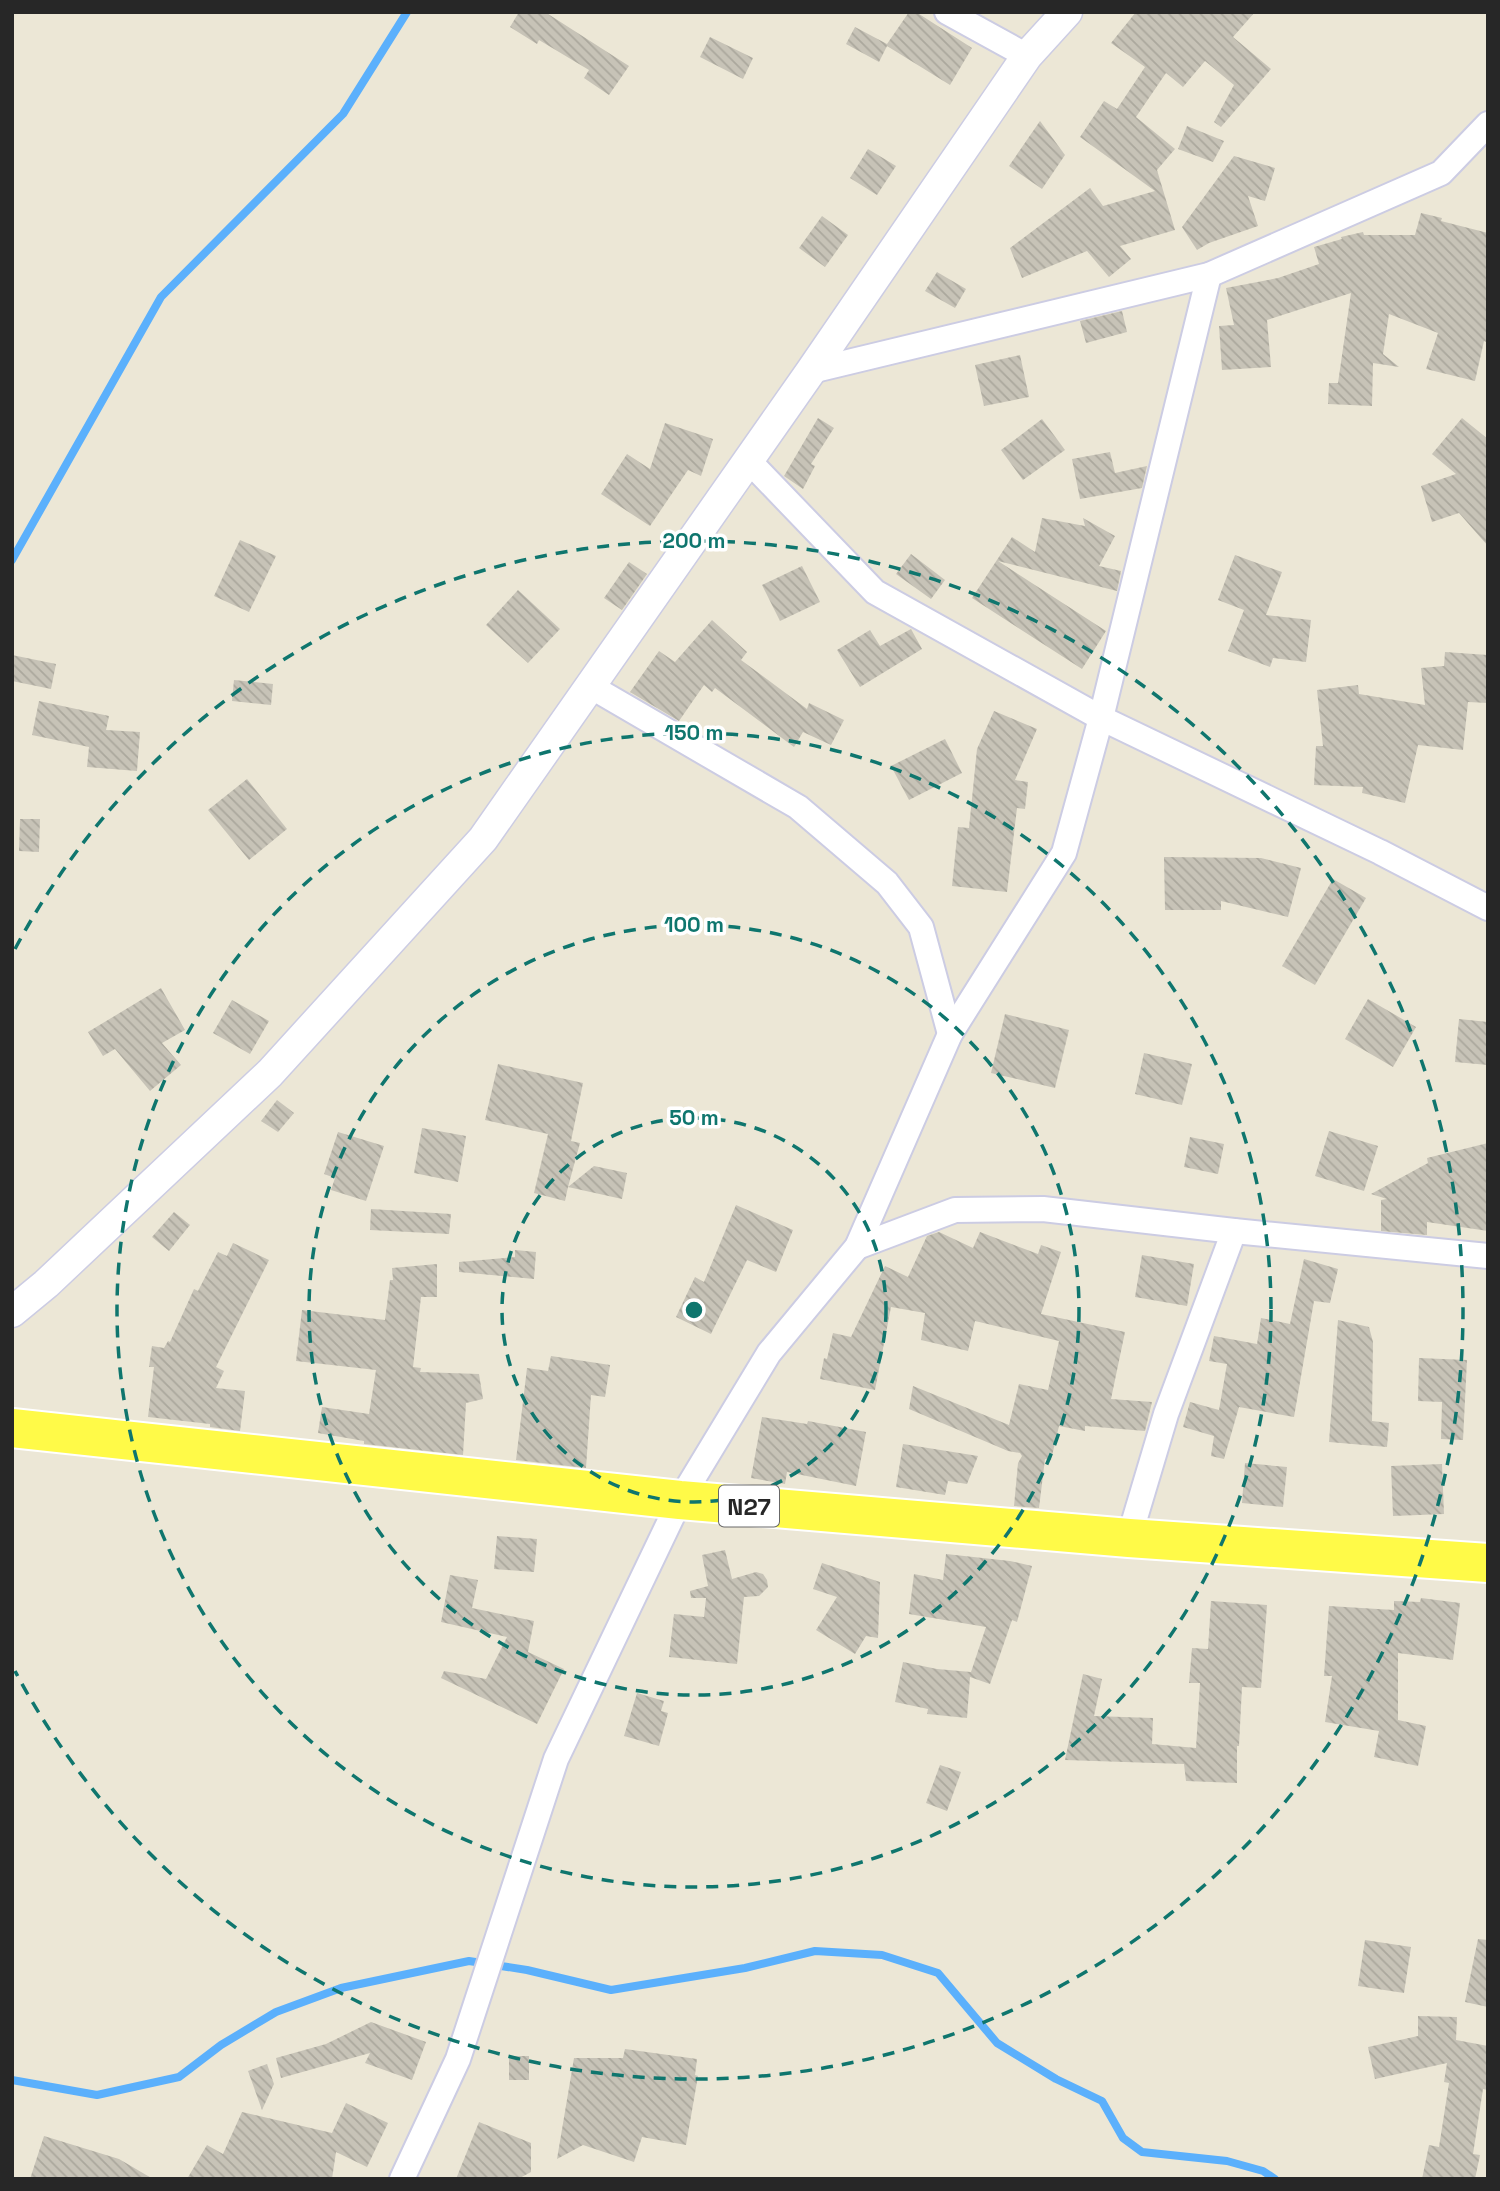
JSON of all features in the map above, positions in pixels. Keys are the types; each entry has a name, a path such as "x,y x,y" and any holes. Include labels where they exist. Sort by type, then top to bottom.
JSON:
{"main road":[{"name":"N27","path":"12,1428 680,1500 1129,1538 1488,1563"}],"street":[{"path":"947,12 1027,56"},
{"path":"12,1312 46,1284 270,1073 483,839 811,371 1027,56 1068,12"},
{"path":"811,371 1209,275 1441,173 1488,124"},
{"path":"402,2179 458,2059 556,1759 680,1500 769,1353 857,1247 950,1034 1064,853 1101,718 1209,275"},
{"path":"748,460 875,592 1101,718 1380,852 1488,908"},
{"path":"590,686 798,807 887,883 921,927 950,1034"},
{"path":"857,1247 956,1210 1043,1209 1488,1256"},
{"path":"1129,1538 1166,1414 1234,1231"}],"building":[{"path":"519,12 545,12 629,66 609,95 584,78 589,70 539,40 537,44 510,27"},
{"path":"909,12 916,12 972,48 950,85 887,46 879,62 846,44 855,27 887,44"},
{"path":"1136,12 1255,12 1233,37 1271,69 1221,127 1214,122 1234,85 1205,61 1183,87 1166,73 1136,117 1175,149 1157,170 1175,230 1120,246 1131,259 1109,277 1087,251 1022,278 1010,248 1090,188 1103,206 1155,191 1080,137 1104,101 1117,109 1145,67 1111,43"},
{"path":"710,37 753,58 743,79 700,57"},
{"path":"1040,121 1065,155 1042,189 1009,166"},
{"path":"1187,126 1224,141 1213,162 1178,149"},
{"path":"868,149 896,166 877,195 850,178"},
{"path":"1234,156 1275,168 1265,201 1248,196 1258,226 1209,243 1197,250 1182,227"},
{"path":"1421,213 1488,233 1488,343 1484,341 1475,381 1426,369 1438,333 1389,314 1383,354 1399,367 1373,363 1372,406 1328,404 1329,383 1338,383 1351,293 1267,320 1271,367 1222,370 1219,326 1234,325 1226,288 1278,278 1319,264 1314,247 1342,239 1341,237 1363,232 1364,235 1415,235"},
{"path":"822,216 848,235 825,267 799,248"},
{"path":"937,272 966,289 955,308 925,291"},
{"path":"1122,311 1127,332 1086,343 1080,321"},
{"path":"1020,355 1029,397 984,406 975,365"},
{"path":"818,418 834,428 811,464 815,466 803,489 784,476"},
{"path":"1462,418 1488,439 1488,546 1459,513 1432,522 1421,486 1456,474 1432,454"},
{"path":"1042,419 1065,450 1023,480 1001,450"},
{"path":"665,423 713,439 701,476 688,470 650,526 601,494 627,454 650,469"},
{"path":"1110,452 1115,473 1147,466 1142,488 1080,499 1072,459"},
{"path":"1042,518 1085,526 1083,518 1115,536 1099,566 1121,571 1117,591 998,561 1106,631 1082,669 972,598 1012,537 1035,552"},
{"path":"240,540 276,556 249,612 214,596"},
{"path":"911,554 945,580 931,599 896,574"},
{"path":"1235,555 1282,572 1266,615 1311,620 1306,662 1273,658 1270,667 1228,651 1244,610 1218,600"},
{"path":"629,562 647,574 622,610 604,598"},
{"path":"802,566 820,602 780,621 762,585"},
{"path":"518,590 560,629 528,663 486,625"},
{"path":"712,620 747,652 741,660 807,709 809,703 844,720 831,745 803,732 794,747 715,688 712,692 704,685 679,721 630,692 659,651 675,662"},
{"path":"911,629 922,649 860,687 837,650 870,630 880,646"},
{"path":"1445,652 1488,655 1488,703 1468,702 1463,750 1418,745 1405,803 1362,793 1363,787 1314,785 1316,746 1323,746 1317,690 1358,685 1359,694 1425,705 1421,668 1444,666"},
{"path":"12,655 56,664 51,689 12,681"},
{"path":"234,680 273,684 271,705 232,701"},
{"path":"39,701 109,716 106,730 140,732 137,771 87,767 89,747 32,735"},
{"path":"994,711 1037,729 1015,780 1028,782 1025,809 1017,808 1007,892 952,886 958,827 969,828 977,749"},
{"path":"945,739 962,773 909,800 891,766"},
{"path":"247,779 287,829 249,860 208,810"},
{"path":"20,819 40,819 39,852 19,851"},
{"path":"1164,857 1261,858 1301,868 1288,917 1221,901 1221,910 1165,910"},
{"path":"1333,879 1366,898 1315,985 1282,966"},
{"path":"161,988 185,1030 162,1043 181,1065 150,1091 115,1049 103,1056 88,1032"},
{"path":"1368,999 1416,1027 1393,1067 1345,1039"},
{"path":"232,1000 269,1021 250,1054 213,1033"},
{"path":"1005,1014 1069,1030 1055,1088 991,1073"},
{"path":"1459,1019 1488,1022 1488,1065 1455,1062"},
{"path":"1144,1053 1192,1064 1182,1105 1135,1094"},
{"path":"498,1064 583,1083 571,1141 580,1143 565,1201 534,1193 548,1134 485,1120"},
{"path":"277,1100 294,1113 278,1132 261,1121"},
{"path":"422,1128 466,1136 458,1182 414,1173"},
{"path":"1329,1131 1378,1146 1364,1191 1315,1176"},
{"path":"338,1132 384,1146 366,1201 331,1190 335,1178 324,1174"},
{"path":"1190,1137 1224,1144 1218,1174 1184,1167"},
{"path":"1488,1143 1488,1231 1427,1222 1427,1235 1381,1231 1381,1200 1387,1199 1371,1194 1428,1163 1427,1158"},
{"path":"594,1166 627,1173 622,1199 568,1187"},
{"path":"736,1205 793,1230 776,1272 747,1260 711,1334 676,1317 695,1277 704,1282"},
{"path":"371,1209 451,1214 449,1234 370,1230"},
{"path":"174,1212 190,1225 169,1251 152,1237"},
{"path":"939,1232 973,1248 980,1232 1038,1254 1041,1245 1061,1252 1041,1314 1125,1332 1111,1399 1152,1402 1145,1431 1085,1426 1085,1431 1059,1426 1051,1460 1045,1459 1039,1508 1014,1506 1018,1463 1022,1456 1020,1453 1008,1451 909,1409 913,1386 1009,1425 1019,1384 1048,1390 1059,1341 975,1321 968,1351 921,1340 925,1313 891,1307 875,1390 820,1379 833,1333 851,1337 885,1266 908,1277 927,1236"},
{"path":"233,1243 269,1260 216,1367 224,1371 216,1388 245,1391 240,1431 210,1427 210,1424 148,1417 154,1367 149,1367 152,1346 164,1348 168,1341 170,1342 194,1289 198,1291 218,1252 227,1256"},
{"path":"515,1250 536,1252 534,1279 459,1272 459,1262 515,1257"},
{"path":"1142,1255 1194,1264 1187,1306 1135,1297"},
{"path":"1304,1259 1338,1269 1330,1303 1314,1301 1294,1417 1239,1407 1224,1459 1211,1456 1214,1436 1183,1427 1190,1402 1219,1410 1227,1364 1209,1361 1214,1336 1257,1344 1261,1318 1290,1324"},
{"path":"437,1264 437,1297 421,1297 413,1367 421,1368 420,1372 479,1374 483,1399 466,1403 463,1455 364,1444 364,1441 318,1433 322,1407 369,1414 376,1370 296,1361 302,1310 385,1320 390,1280 393,1280 392,1268"},
{"path":"1338,1320 1369,1327 1373,1342 1372,1421 1389,1423 1387,1447 1329,1442"},
{"path":"551,1356 610,1365 605,1397 591,1395 586,1468 516,1460 527,1368 548,1371"},
{"path":"1419,1358 1467,1360 1463,1440 1441,1439 1442,1402 1418,1401"},
{"path":"762,1417 807,1424 808,1421 866,1432 856,1486 787,1472 785,1484 751,1478"},
{"path":"903,1444 978,1456 967,1484 948,1481 945,1495 896,1487"},
{"path":"1245,1463 1287,1467 1283,1507 1242,1503"},
{"path":"1442,1464 1444,1514 1393,1516 1391,1466"},
{"path":"497,1536 537,1539 534,1572 494,1569"},
{"path":"725,1550 732,1579 756,1572 763,1574 768,1587 759,1596 744,1597 737,1664 669,1657 674,1614 704,1617 706,1598 691,1598 690,1591 708,1586 702,1555"},
{"path":"946,1554 1032,1566 1017,1622 1012,1620 990,1684 970,1677 967,1718 927,1714 928,1709 895,1702 903,1662 971,1672 986,1627 909,1614 914,1574 943,1580"},
{"path":"822,1563 880,1582 878,1638 866,1636 855,1654 816,1630 837,1597 813,1589"},
{"path":"450,1575 478,1580 472,1608 534,1621 528,1652 564,1669 537,1724 441,1678 444,1671 486,1679 507,1637 441,1622"},
{"path":"1421,1598 1460,1603 1453,1660 1398,1653 1398,1720 1426,1726 1418,1766 1374,1757 1379,1731 1325,1722 1332,1676 1324,1676 1329,1606 1394,1610 1394,1601 1420,1602"},
{"path":"1211,1601 1267,1605 1261,1688 1242,1687 1237,1783 1186,1781 1184,1764 1065,1760 1083,1674 1102,1679 1094,1716 1153,1718 1152,1744 1196,1748 1200,1683 1189,1683 1192,1648 1208,1649"},
{"path":"637,1693 664,1701 661,1711 668,1713 659,1746 624,1736"},
{"path":"940,1765 961,1772 947,1811 926,1803"},
{"path":"1478,1939 1488,1940 1488,2007 1465,2002"},
{"path":"1365,1940 1411,1947 1404,1993 1358,1986"},
{"path":"1418,2016 1457,2017 1456,2040 1488,2046 1488,2090 1483,2089 1473,2154 1480,2155 1475,2179 1422,2179 1429,2145 1439,2147 1449,2083 1444,2082 1447,2063 1375,2079 1368,2047 1418,2036"},
{"path":"371,2022 426,2042 412,2080 365,2063 370,2053 281,2078 276,2058 326,2044"},
{"path":"625,2049 697,2059 695,2075 698,2076 686,2145 642,2137 634,2162 583,2145 557,2159 574,2058 623,2058"},
{"path":"509,2056 529,2056 529,2080 509,2080"},
{"path":"267,2064 274,2084 262,2110 248,2071"},
{"path":"346,2103 388,2123 367,2167 336,2152 332,2179 187,2179 207,2145 223,2154 242,2112 332,2133"},
{"path":"479,2122 531,2143 531,2172 518,2179 456,2179"},
{"path":"44,2136 119,2159 153,2179 30,2179"}],"waterway":[{"path":"12,560 161,297 343,114 407,12"},
{"path":"12,2080 97,2095 179,2077 221,2045 276,2012 341,1988 469,1961 527,1970 611,1990 745,1968 815,1951 882,1955 938,1973 997,2043 1056,2079 1102,2101 1123,2138 1142,2152 1227,2161 1263,2171 1275,2179"}]}
